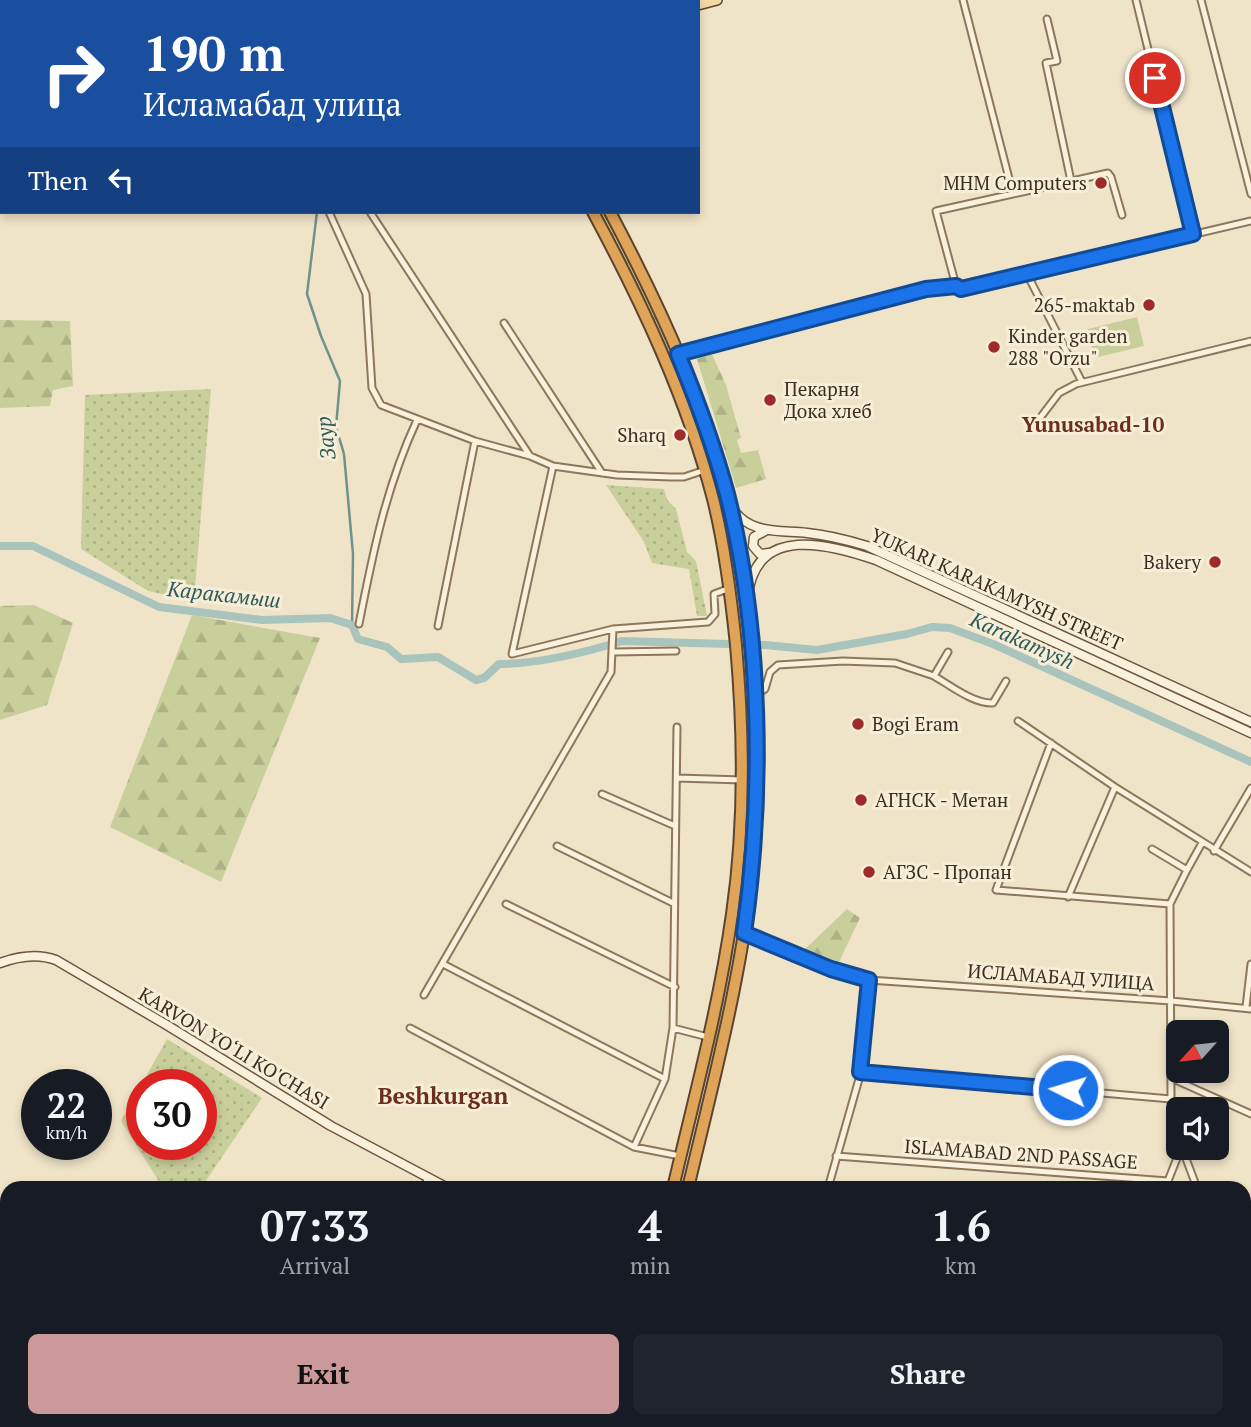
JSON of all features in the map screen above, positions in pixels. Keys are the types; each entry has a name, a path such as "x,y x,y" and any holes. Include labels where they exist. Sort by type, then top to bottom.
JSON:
{"highway":[{"path":"594,214 650,325 705,470 720,529 730,588 737,657 743,780 732,915 703,1062 675,1181"},
{"path":"611,214 648,287 702,416 729,502 748,609 754,696 756,816 751,882 744,933 690,1181"},
{"path":"688,421 702,416"},
{"path":"703,1062 717,1064"}],"main road":[{"path":"700,4 717,0"},
{"name":"YUKARI KARAKAMYSH STREET","path":"729,502 736,514 747,523 768,530 825,536 867,546 1251,722"},
{"path":"768,530 755,536 753,546 760,554 771,552"},
{"name":"YUKARI KARAKAMYSH STREET","path":"771,552 787,545 815,545 876,560 1251,733"},
{"path":"748,609 748,592 753,575 771,552"},
{"name":"KARVON YO‘LI KO'CHASI","path":"0,963 28,956 56,960 331,1126 434,1181"}],"street":[{"path":"963,0 1013,194"},
{"path":"1136,0 1193,234"},
{"path":"1201,0 1251,194"},
{"path":"1047,19 1057,61 1046,63 1072,181"},
{"path":"956,286 936,211 1099,174 1110,174 1122,215"},
{"path":"330,214 366,294 372,388 381,405 475,441 530,456 553,466 602,473 684,477 705,470"},
{"path":"371,214 530,456"},
{"path":"678,354 873,301 926,289 956,286 961,289 1251,221"},
{"path":"1027,274 1082,382"},
{"path":"504,324 602,473"},
{"path":"1040,418 1059,393 1069,386 1251,341"},
{"path":"359,624 379,523 402,453 417,420"},
{"path":"438,626 475,441"},
{"path":"553,466 512,654 613,629 708,622 715,614 714,594 730,588"},
{"path":"424,995 611,672 613,629"},
{"path":"613,652 676,651"},
{"path":"934,676 948,652"},
{"path":"754,696 765,690 770,672 778,665 843,661 895,663 934,676 972,698 989,704 993,703 1006,681"},
{"path":"1018,721 1115,788 1251,872"},
{"path":"634,1147 665,1079 673,1028 677,727"},
{"path":"1051,743 996,890 1170,904"},
{"path":"677,778 743,780"},
{"path":"1068,897 1115,788"},
{"path":"1214,851 1251,788"},
{"path":"602,794 675,826"},
{"path":"1171,1020 1170,904 1202,843"},
{"path":"557,846 673,903"},
{"path":"1152,849 1187,870"},
{"path":"506,904 675,987"},
{"name":"ИСЛАМАБАД УЛИЦА","path":"744,933 831,969 869,980 1171,1000 1248,1008"},
{"path":"443,964 665,1079"},
{"path":"1248,1008 1251,964"},
{"path":"830,1181 860,1072 869,980"},
{"path":"411,1028 634,1147 680,1156"},
{"path":"673,1028 704,1036"},
{"path":"860,1072 1166,1099"},
{"path":"1182,1083 1251,1114"},
{"name":"ISLAMABAD 2ND PASSAGE","path":"836,1156 1168,1181 1176,1160"},
{"path":"1186,1160 1194,1181"}],"green space":[{"path":"599,214 605,214 641,284 694,408 689,410 647,309"},
{"path":"1137,317 1144,346 1094,358 1088,329"},
{"path":"0,320 70,321 73,386 53,390 50,406 0,408"},
{"path":"712,354 726,385 741,438 737,440 741,453 758,450 766,479 736,488 697,359"},
{"path":"211,389 194,601 148,591 81,549 85,395"},
{"path":"699,425 721,491 738,568 747,637 751,706 752,775 740,913 714,1048 710,1047 743,856 747,736 744,658 732,561 720,503 696,427"},
{"path":"606,485 664,489 668,501 676,509 687,552 696,561 707,616 697,616 689,569 652,563 644,542"},
{"path":"34,605 73,623 47,705 0,720 0,606"},
{"path":"192,615 320,638 221,882 110,827"},
{"path":"847,909 860,918 839,962 805,949"},
{"path":"167,1039 215,1069 150,1069"},
{"path":"217,1070 262,1098 206,1181 159,1181 145,1160 217,1160"},
{"path":"126,1112 126,1129 121,1121"}],"waterway":[{"name":"Заур","path":"317,214 307,294 340,381 336,427 344,454 353,554 352,625"},
{"name":"Каракамыш","path":"0,546 33,546 159,607 262,620 330,618 352,625 358,639 387,647 401,659 438,657 476,680 484,678 499,664 561,657 622,641 765,645 817,650 932,627 950,628 993,644 1251,762"}],"place":[{"name":"MHM Computers","path":"1101,183"},
{"name":"265-maktab","path":"1149,305"},
{"name":"Kinder garden 288 \"Orzu\"","path":"994,347"},
{"name":"Пекарня Дока хлеб","path":"770,400"},
{"name":"Sharq","path":"680,435"},
{"name":"Bakery","path":"1215,562"},
{"name":"Bogi Eram","path":"858,724"},
{"name":"АГНСК - Метан","path":"861,800"},
{"name":"АГЗС - Пропан","path":"869,872"}],"district":[{"name":"Yunusabad-10","path":"1093,425"},
{"name":"Beshkurgan","path":"443,1096"}],"route":[{"path":"1068,1090 860,1072 869,980 831,969 744,933 751,882 757,790 748,609 735,528 722,477 678,354 873,301 926,289 956,286 961,289 1193,234 1155,78"}],"water label":[{"name":"Karakamysh","path":"1022,641"}]}
